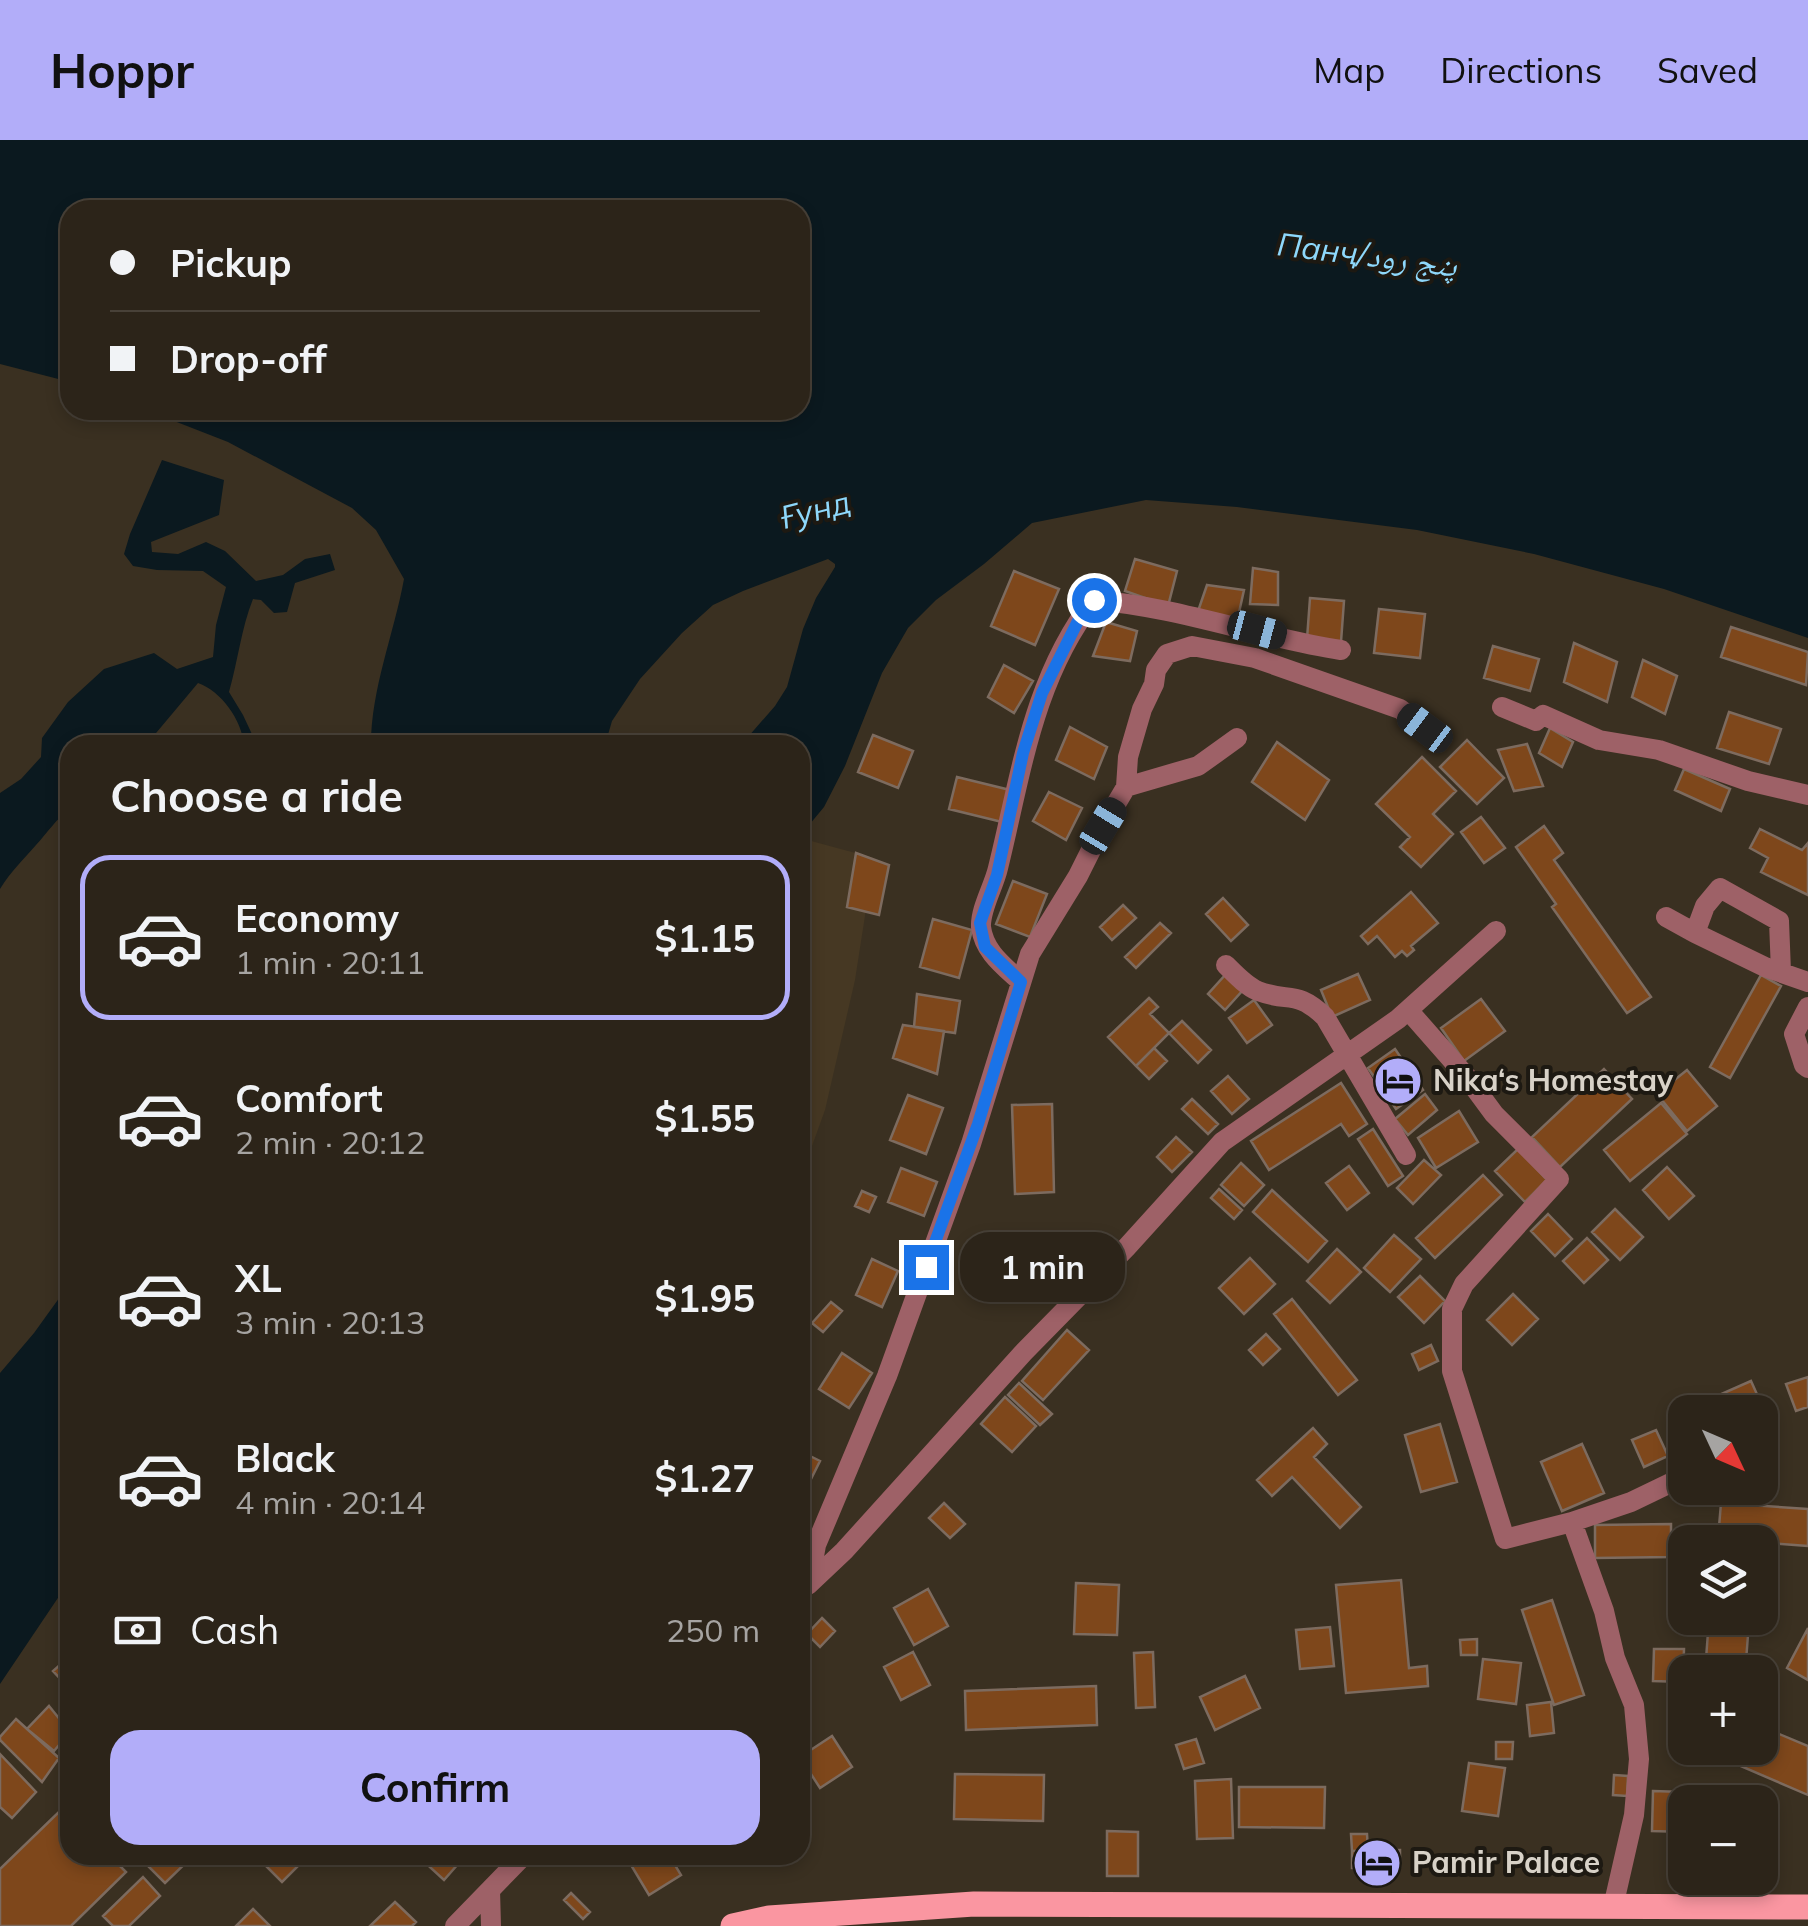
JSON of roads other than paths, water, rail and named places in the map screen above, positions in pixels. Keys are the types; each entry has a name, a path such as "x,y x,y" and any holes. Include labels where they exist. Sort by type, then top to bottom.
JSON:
{"main road":[{"path":"733,1926 769,1918 974,1904 1613,1906 1673,1916 1808,1907"}],"street":[{"path":"1021,982 985,947 980,923 997,875 1023,753 1042,693 1079,619 1094,600 1196,617 1341,650"},
{"path":"810,1567 886,1376 971,1144 1030,954 1126,787 1128,757 1142,709 1156,670 1167,654 1192,646 1255,658 1400,709 1425,728"},
{"path":"1502,707 1536,720 1542,715 1599,740 1660,750 1748,781 1808,795"},
{"path":"1126,787 1198,766 1237,738"},
{"path":"1695,932 1705,906 1720,888 1779,921 1781,972"},
{"path":"1666,917 1722,947 1808,982"},
{"path":"810,1583 1222,1142 1408,1010 1496,930"},
{"path":"1226,965 1254,990 1296,997 1325,1018 1406,1155"},
{"path":"1808,1007 1794,1034 1808,1068"},
{"path":"1408,1010 1494,1114 1559,1179 1464,1284 1452,1309 1452,1371 1504,1538 1572,1522 1631,1502 1668,1484"},
{"path":"1572,1522 1634,1705 1639,1758 1634,1815 1613,1906"},
{"path":"455,1926 514,1865"},
{"path":"490,1890 491,1926"}],"water":[{"path":"0,140 1808,140 1808,638 1664,589 1534,554 1417,530 1237,507 1146,500 1032,523 936,600 908,628 882,673 845,766 824,807 810,824 810,735 750,735 787,687 803,629 835,567 828,559 713,605 640,679 612,721 608,735 371,735 379,682 404,579 376,530 352,508 228,442 172,420 810,420 810,200 60,200 60,379 0,364"},
{"path":"162,460 224,480 219,515 151,542 152,552 178,554 206,542 225,551 256,581 283,575 305,559 330,554 335,570 295,583 287,612 274,613 261,600 253,599 229,692 252,735 242,735 229,708 198,683 154,735 60,735 60,818 0,889 0,793 21,779 41,757 42,738 68,702 104,669 154,653 177,669 213,657 226,587 203,571 133,566 124,554"},
{"path":"60,1297 60,1595 0,1684 0,1373"}],"place":[{"name":"Nika‘s Homestay","path":"1398,1081"},
{"name":"Pamir Palace","path":"1377,1863"}],"water label":[{"name":"Панҷ/پنج رود","path":"1367,255"},
{"name":"Ғунд","path":"815,510"}]}
